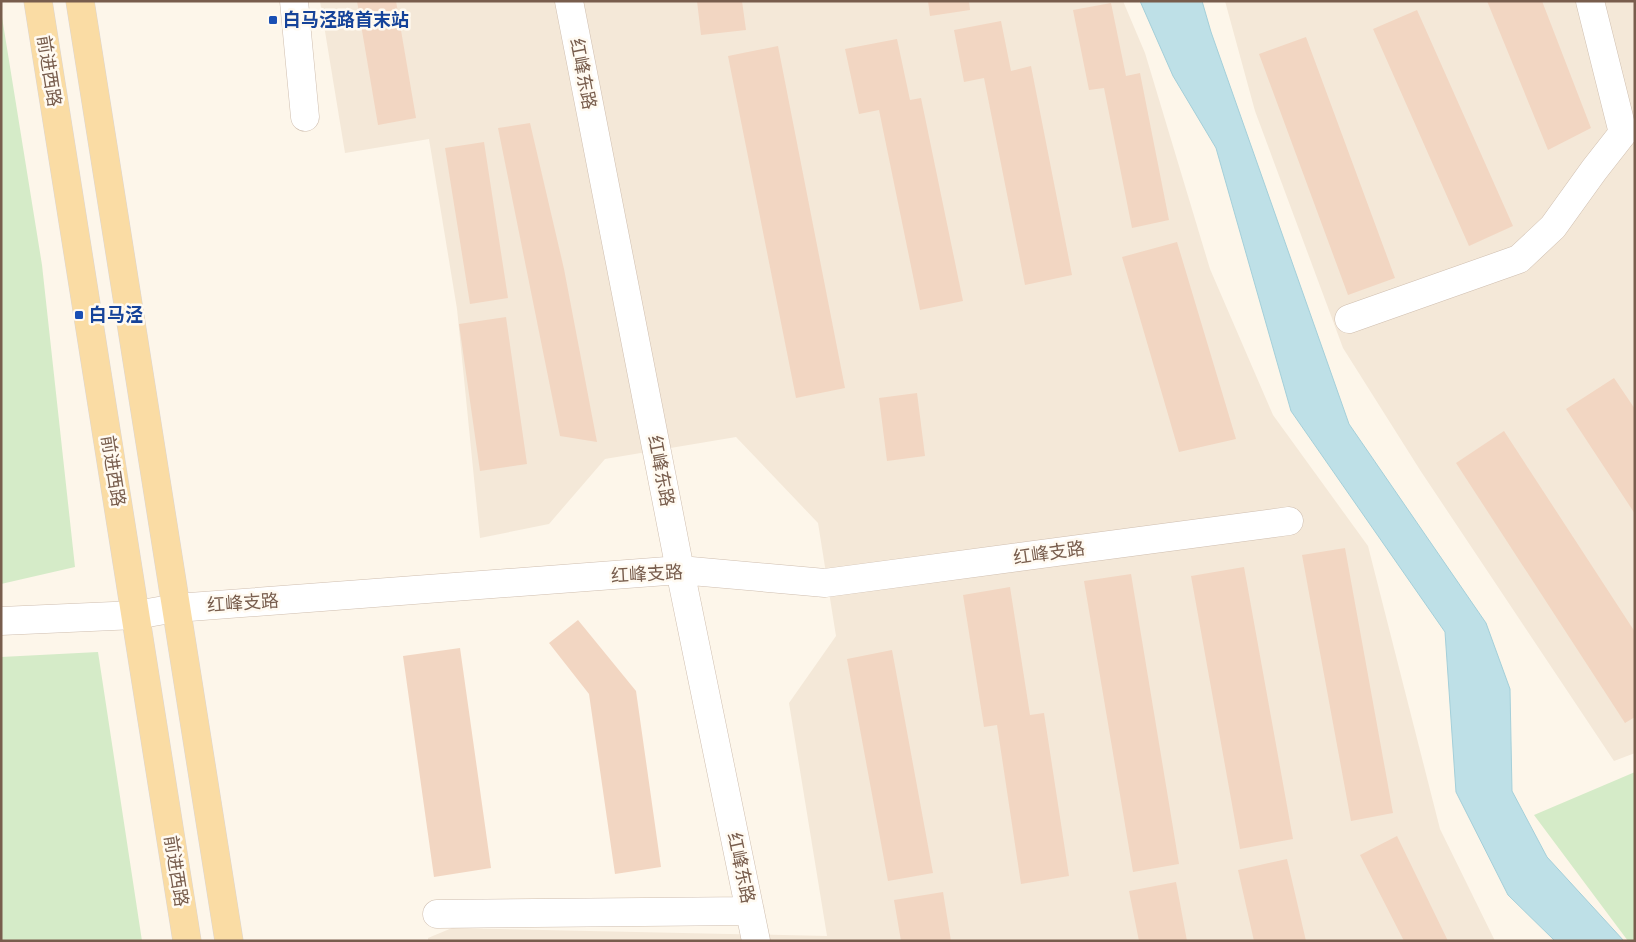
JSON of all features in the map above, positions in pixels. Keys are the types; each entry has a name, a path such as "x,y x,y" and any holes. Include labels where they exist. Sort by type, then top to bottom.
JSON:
{"main road":[{"name":"前进西路","path":"38,1 187,941"},
{"path":"80,1 229,941"}],"street":[{"path":"294,1 304,117"},
{"name":"红峰东路","path":"568,1 680,570 756,941"},
{"path":"1350,319 1519,259 1553,228 1623,133 1590,1"},
{"name":"红峰支路","path":"1,621 136,614 176,608 680,570 825,583 1289,520"},
{"path":"437,914 750,911"}],"shaded area":[{"path":"320,1 1123,1 1145,53 1210,269 1273,415 1368,546 1440,829 1495,941 428,941 428,938 452,928 827,936 789,703 836,636 818,523 736,437 605,459 549,524 480,538 457,309 429,139 345,153"},
{"path":"1225,1 1635,1 1635,753 1614,761 1420,470 1343,348 1255,111"}],"green space":[{"path":"1,11 42,265 75,567 1,584"},
{"path":"98,652 142,941 1,941 1,657"},
{"path":"1635,772 1635,941 1628,941 1534,815"}],"water":[{"path":"1140,1 1202,1 1211,32 1349,424 1486,623 1510,689 1512,791 1547,857 1624,941 1555,941 1508,895 1456,792 1445,632 1291,411 1216,148 1173,76"}],"building":[{"path":"357,1 396,1 416,118 378,125"},
{"path":"697,1 742,1 746,30 701,35"},
{"path":"928,1 969,1 970,10 930,16"},
{"path":"1487,1 1542,1 1591,128 1548,150"},
{"path":"1111,3 1126,76 1140,73 1169,220 1132,228 1104,88 1089,90 1073,10"},
{"path":"1417,10 1513,226 1469,246 1373,29"},
{"path":"1001,21 1011,71 1031,66 1072,275 1025,285 984,78 964,82 954,30"},
{"path":"1306,37 1395,278 1348,295 1259,54"},
{"path":"897,39 910,100 921,98 963,301 920,310 879,110 859,114 845,49"},
{"path":"778,46 845,388 796,398 728,56"},
{"path":"530,123 564,269 597,442 560,436 498,128"},
{"path":"484,142 508,298 470,304 445,148"},
{"path":"1177,242 1236,439 1179,452 1122,257"},
{"path":"506,317 527,464 480,471 459,324"},
{"path":"1614,378 1635,409 1635,514 1566,409"},
{"path":"917,393 925,456 887,461 879,398"},
{"path":"1504,431 1635,632 1635,717 1625,723 1456,463"},
{"path":"1345,548 1393,813 1351,821 1302,555"},
{"path":"1244,567 1293,839 1240,849 1191,576"},
{"path":"1131,574 1179,864 1133,872 1084,581"},
{"path":"1010,587 1030,715 1044,713 1069,876 1021,884 997,725 984,727 963,595"},
{"path":"578,620 636,691 661,867 615,874 589,694 549,643"},
{"path":"460,648 491,868 434,877 403,656"},
{"path":"892,650 933,873 888,881 847,659"},
{"path":"1397,836 1448,941 1404,941 1360,855"},
{"path":"1287,859 1306,941 1254,941 1238,870"},
{"path":"1176,882 1187,941 1139,941 1129,891"},
{"path":"943,892 951,941 901,941 894,900"}],"place":[{"name":"白马泾路首末站","path":"273,20"},
{"name":"白马泾","path":"79,315"}]}
